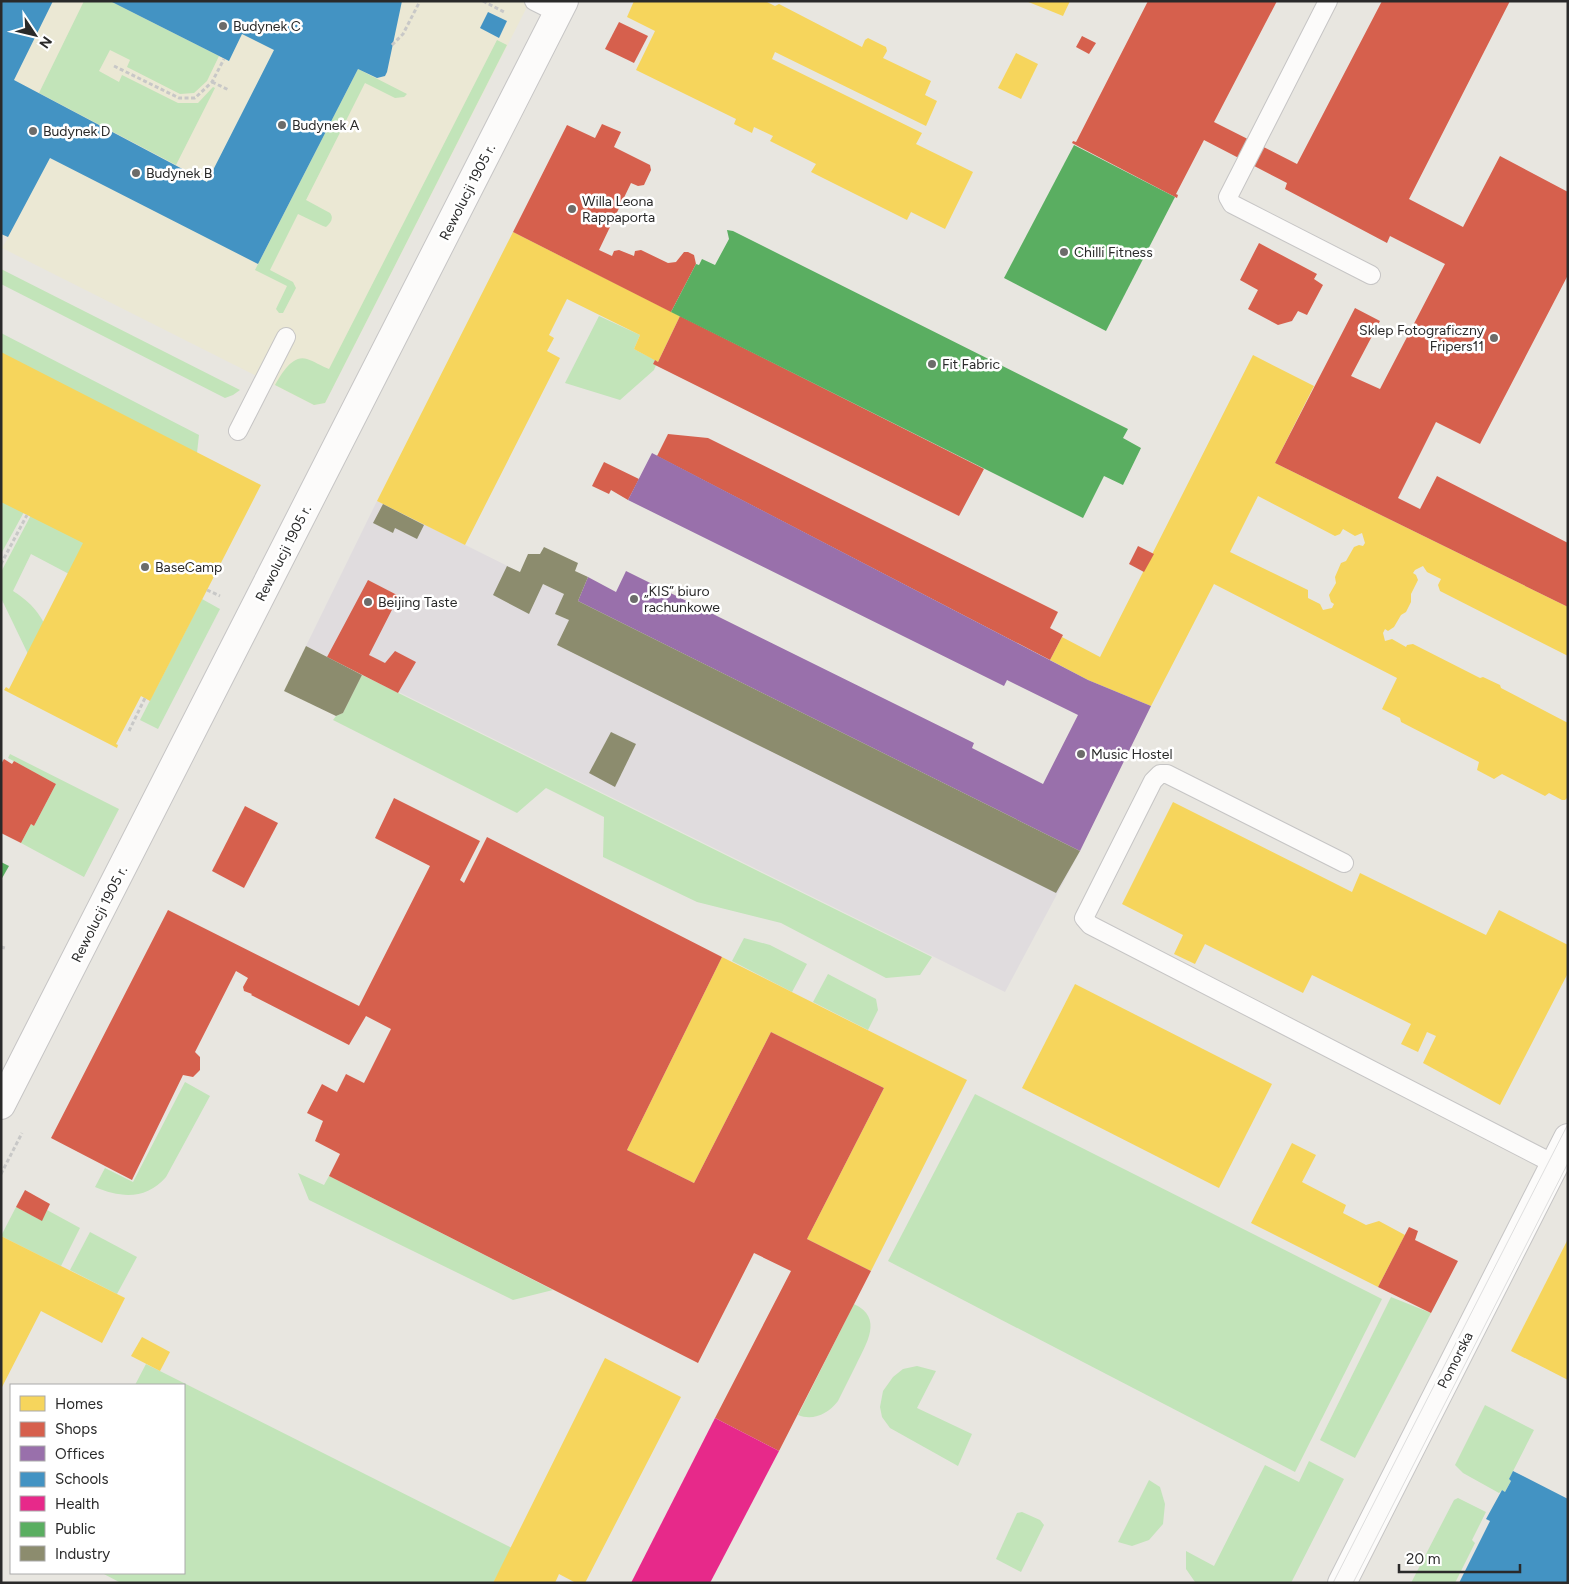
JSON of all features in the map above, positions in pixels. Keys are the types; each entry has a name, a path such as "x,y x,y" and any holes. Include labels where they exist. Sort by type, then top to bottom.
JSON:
{"street":[{"name":"Rewolucji 1905 r.","path":"1,1105 552,5"},
{"name":"Pomorska","path":"1342,1583 1568,1138"}],"lane":[{"path":"1328,1 1228,197 1232,204 1371,275"},
{"path":"238,431 286,337"},
{"path":"1344,862 1167,774 1160,774 1153,781 1084,918 1090,925 1554,1164"}],"path":[{"path":"392,45 403,34 420,1"},
{"path":"114,66 179,98 195,98 212,82 224,59"},
{"path":"212,82 229,90"},
{"path":"1,564 27,515"},
{"path":"129,731 145,698"}],"shaded area":[{"path":"1,1 530,1 325,403 314,405 2,248 8,238 1,234"},
{"path":"377,501 1080,851 1005,992 306,646"}],"green space":[{"path":"84,1 110,1 219,56 207,81 194,93 180,94 127,67 130,60 110,50 99,71 119,82 122,75 178,103 198,103 213,87 215,88 176,165 39,93"},
{"path":"497,40 507,45 325,403 314,405 275,385 292,362 302,358 329,369"},
{"path":"358,69 407,94 404,97 395,98 365,83 306,200 330,213 332,217 331,222 326,227 298,214 270,270 293,282 296,288 283,313 279,313 276,309 287,286 255,270"},
{"path":"1,269 240,390 225,398 1,284"},
{"path":"599,316 640,335 634,349 655,360 653,364 656,365 654,370 620,400 565,383"},
{"path":"1,333 199,435 197,453 1,353"},
{"path":"1,500 24,512 1,554"},
{"path":"31,515 85,543 69,574 31,554 13,591 31,605 44,623 28,654 1,598 1,572"},
{"path":"202,599 220,609 158,729 140,720"},
{"path":"362,675 932,957 920,975 886,978 781,923 697,902 603,857 604,817 546,788 517,813 333,720 336,716 343,713"},
{"path":"10,754 119,809 84,877 21,843 31,824 34,826 56,784 8,758"},
{"path":"744,938 770,945 807,964 792,992 732,961"},
{"path":"828,974 876,999 878,1010 868,1030 813,1002"},
{"path":"185,1082 210,1096 166,1177 150,1190 133,1195 114,1193 95,1187 105,1168 133,1182"},
{"path":"975,1094 1382,1299 1295,1472 888,1261"},
{"path":"298,1173 324,1185 329,1176 553,1290 513,1300 309,1200"},
{"path":"16,1207 41,1220 47,1210 80,1228 61,1266 1,1236"},
{"path":"90,1232 137,1257 117,1294 70,1270"},
{"path":"1391,1297 1431,1313 1355,1458 1320,1440"},
{"path":"854,1304 868,1316 870,1332 864,1349 838,1401 830,1410 815,1417 798,1415"},
{"path":"146,1364 512,1548 493,1583 121,1583 104,1574 185,1574 185,1384 136,1384"},
{"path":"917,1366 936,1371 917,1408 972,1434 958,1466 890,1428 882,1417 880,1407 883,1391 893,1377 903,1369"},
{"path":"1485,1405 1534,1430 1509,1479 1511,1481 1505,1492 1502,1490 1499,1493 1463,1473 1455,1465"},
{"path":"1309,1461 1344,1479 1291,1583 1195,1582 1186,1569 1186,1551 1214,1566 1265,1465 1299,1482"},
{"path":"1149,1480 1160,1487 1165,1504 1163,1524 1149,1540 1132,1546 1118,1542"},
{"path":"1458,1498 1486,1512 1472,1540 1475,1543 1455,1583 1411,1583 1454,1500"},
{"path":"1022,1512 1040,1520 1044,1525 1021,1572 996,1559 1017,1513"}],"building: Homes":[{"path":"634,1 765,1 775,6 779,4 862,47 868,38 886,47 887,51 883,58 931,81 925,95 937,101 926,126 775,52 772,59 922,133 916,144 973,172 945,229 911,212 907,220 811,172 816,164 770,141 773,136 754,127 752,133 734,124 736,119 636,70 655,31 627,17"},
{"path":"1026,1 1070,1 1063,16"},
{"path":"1016,53 1038,64 1021,99 998,88"},
{"path":"513,232 680,316 658,362 634,349 640,335 567,299 549,335 554,338 547,351 560,358 465,545 377,501"},
{"name":"BaseCamp","path":"1,352 261,485 150,701 141,696 116,744 118,745 117,748 4,690 6,687 9,689 83,543 1,502"},
{"path":"1253,355 1314,386 1275,463 1568,607 1568,656 1440,591 1438,585 1441,579 1427,572 1423,566 1413,573 1418,580 1411,594 1411,602 1406,612 1401,615 1394,627 1388,631 1385,629 1383,633 1385,641 1392,639 1406,647 1413,644 1480,678 1483,677 1500,685 1501,688 1568,723 1568,797 1562,800 1549,793 1545,796 1502,774 1494,779 1477,770 1479,762 1401,722 1400,718 1382,709 1397,678 1214,584 1151,706 1088,680 1050,660 1062,637 1100,657","holes":["1258,496 1335,536 1340,534 1343,529 1355,536 1362,533 1365,543 1363,546 1354,547 1346,561 1341,563 1335,577 1336,583 1329,595 1331,602 1334,604 1332,608 1323,610 1320,604 1308,598 1308,590 1230,552"]},
{"path":"1173,802 1352,892 1360,873 1486,935 1499,910 1568,945 1568,973 1500,1105 1423,1063 1436,1036 1427,1032 1418,1052 1401,1044 1411,1024 1312,975 1303,993 1205,944 1195,964 1174,954 1183,935 1122,904"},
{"path":"722,957 967,1080 871,1271 807,1239 884,1088 771,1032 694,1183 627,1150"},
{"path":"1075,984 1272,1084 1219,1188 1022,1088"},
{"path":"1292,1143 1316,1155 1302,1182 1346,1205 1343,1213 1366,1225 1379,1221 1405,1235 1378,1287 1251,1223"},
{"path":"1,1236 125,1298 102,1343 41,1311 1,1389"},
{"path":"1568,1239 1568,1380 1511,1351"},
{"path":"142,1337 170,1352 160,1371 131,1356"},
{"path":"605,1358 681,1397 585,1583 576,1583 559,1574 555,1583 493,1583"}],"building: Shops":[{"path":"1148,1 1277,1 1214,122 1297,164 1382,1 1510,1 1409,199 1463,227 1500,156 1568,192 1568,275 1480,444 1436,422 1398,498 1420,509 1437,476 1568,543 1568,607 1275,463 1355,308 1380,321 1351,376 1380,389 1445,264 1390,236 1387,243 1285,189 1287,183 1204,140 1176,194 1178,195 1177,198 1072,143 1073,141 1076,142"},
{"path":"619,22 648,36 634,63 605,49"},
{"path":"1082,36 1096,43 1089,54 1076,47"},
{"name":"Willa Leona Rappaporta","path":"602,124 621,132 614,147 650,165 651,170 644,185 638,186 631,183 599,250 612,256 614,251 619,250 634,256 635,251 641,250 668,263 676,262 684,252 694,255 696,264 671,312 513,232 567,125 595,138"},
{"path":"1259,243 1317,274 1314,279 1323,285 1307,315 1298,311 1292,321 1278,325 1248,309 1258,290 1240,280"},
{"path":"680,316 984,469 959,516 653,364 655,360 658,362"},
{"path":"668,434 708,438 1058,612 1050,628 1063,635 1050,660 657,456"},
{"path":"604,462 639,479 628,500 611,490 609,494 592,486"},
{"path":"1138,546 1154,554 1144,572 1129,564"},
{"path":"368,580 399,596 369,655 385,663 395,651 416,662 398,693 327,657"},
{"path":"4,759 12,764 14,761 56,784 34,826 31,824 21,843 1,833 1,764"},
{"path":"394,798 480,841 460,880 464,883 487,837 722,957 627,1150 694,1183 771,1032 884,1088 807,1239 871,1271 779,1451 715,1418 791,1271 754,1253 698,1363 329,1176 340,1154 315,1141 323,1121 307,1113 322,1084 337,1092 346,1074 364,1083 391,1029 366,1016 349,1045 244,991 243,987 248,978 236,971 195,1052 200,1057 200,1070 193,1077 183,1075 132,1180 51,1138 168,910 359,1006 430,866 375,838"},
{"path":"245,806 278,823 244,888 212,871"},
{"path":"25,1190 50,1204 42,1221 16,1207"},
{"path":"1409,1227 1418,1231 1415,1240 1458,1261 1431,1313 1378,1287"}],"building: Offices":[{"path":"652,453 1088,680 1151,706 1080,851 578,601 588,577 616,592 626,571 974,743 972,748 1043,784 1078,715 1007,680 1004,686 628,500"}],"building: Schools":[{"path":"1,1 53,1 14,80 207,182 274,50 242,34 229,61 110,1 402,1 385,76 377,78 358,69 258,264 50,158 8,237 1,234"},
{"path":"488,12 507,21 499,38 480,28"},
{"path":"1513,1471 1568,1499 1568,1583 1459,1583 1490,1521 1486,1519 1502,1490 1505,1492 1511,1481 1509,1479"}],"building: Health":[{"path":"715,1418 779,1451 710,1583 631,1583"}],"building: Public":[{"path":"1074,145 1175,197 1106,331 1004,278"},
{"path":"727,230 733,231 1128,429 1123,438 1141,448 1123,485 1104,476 1083,518 671,312 696,264 699,265 702,259 715,265 729,239"},
{"path":"1,862 9,866 1,880"}],"building: Industry":[{"path":"383,504 424,525 417,539 395,528 393,533 373,523"},
{"path":"544,547 578,563 575,571 588,577 578,601 1080,851 1056,893 557,645 569,620 555,614 564,594 543,584 529,614 493,595 507,566 520,572 528,554 540,554"},
{"path":"306,646 362,675 343,713 336,716 284,691"},
{"path":"611,732 636,744 615,787 589,773"}],"tram line":[{"path":"1333,1583 1568,1124"},
{"path":"1353,1583 1568,1163"}],"place":[{"name":"Budynek C","path":"223,26"},
{"name":"Budynek A","path":"282,125"},
{"name":"Budynek D","path":"33,131"},
{"name":"Budynek B","path":"136,173"},
{"name":"Willa Leona Rappaporta","path":"572,209"},
{"name":"Chilli Fitness","path":"1064,252"},
{"name":"Sklep Fotograficzny Fripers11","path":"1494,338"},
{"name":"Fit Fabric","path":"932,364"},
{"name":"BaseCamp","path":"145,567"},
{"name":"„KIS” biuro rachunkowe","path":"634,599"},
{"name":"Beijing Taste","path":"368,602"},
{"name":"Music Hostel","path":"1081,754"}]}
